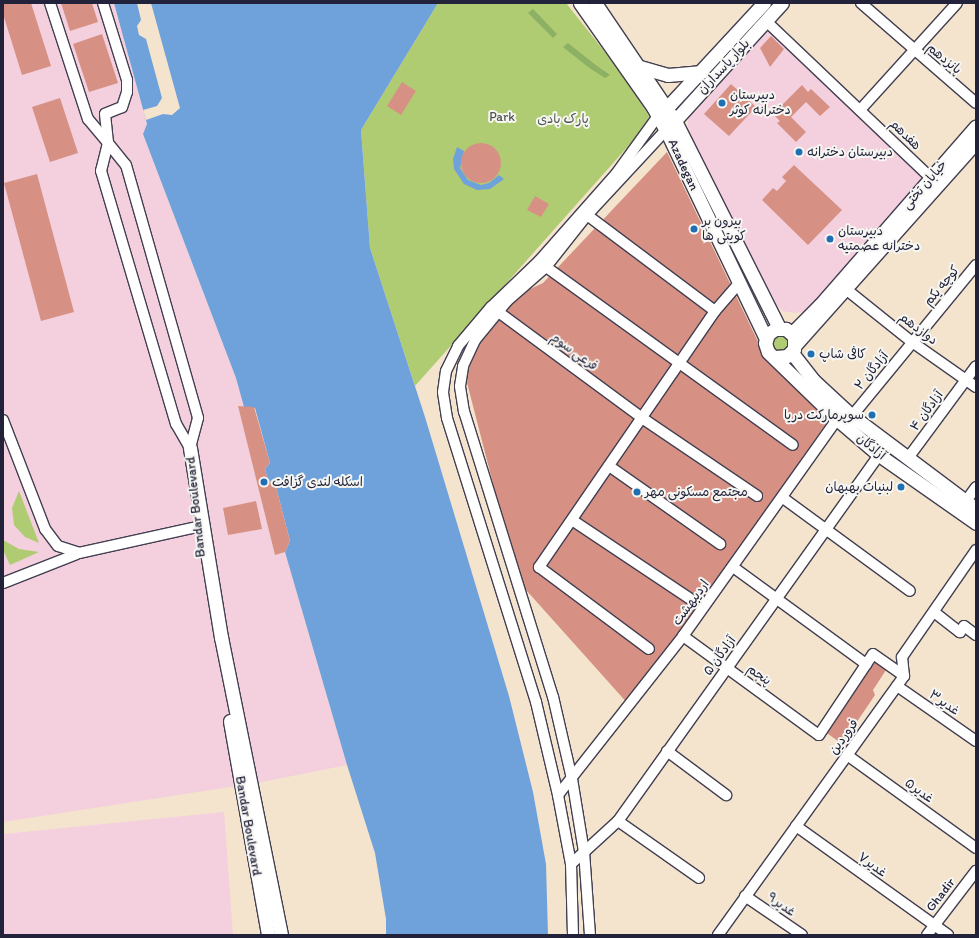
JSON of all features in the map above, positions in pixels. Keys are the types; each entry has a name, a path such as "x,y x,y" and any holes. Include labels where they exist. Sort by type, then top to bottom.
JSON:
{"main road":[{"name":"Azadegan","path":"580,3 663,112 675,121 790,339"},
{"name":"Azadegan","path":"595,3 640,67 663,112 666,130 766,339 768,352 776,357"},
{"name":"بلوار پاسداران","path":"663,112 702,72 764,3"},
{"name":"بلوار پاسداران","path":"666,130 782,3"},
{"path":"743,26 753,35"},
{"path":"640,67 668,75 702,72"},
{"name":"خیابان تختی","path":"790,339 932,179 976,126"},
{"name":"خیابان تختی","path":"790,339 847,290 976,142"},
{"path":"766,339 771,331 790,339 782,358 776,357"},
{"name":"آزادگان","path":"790,339 813,380 852,416 971,505"},
{"name":"آزادگان","path":"776,357 837,419 879,454 976,523"},
{"name":"Bandar Boulevard","path":"190,448 196,527 268,935"},
{"name":"Bandar Boulevard","path":"190,448 220,629 281,935"}],"street":[{"path":"50,3 88,120 126,165 198,418 190,448"},
{"path":"103,3 127,80 127,92 122,107 105,114 108,143 101,171 176,424 190,448"},
{"name":"پانزدهم","path":"861,3 913,51 976,103"},
{"path":"860,110 957,3"},
{"name":"هفدهم","path":"766,21 932,179"},
{"path":"590,935 584,852 572,779 553,697 464,412 460,386 463,366 475,340 507,301 542,264 616,174 663,112"},
{"path":"584,213 666,130"},
{"path":"584,213 715,312"},
{"path":"542,264 491,307 458,346 451,359 443,392 448,418 536,702 558,795 571,864 573,935"},
{"path":"542,264 680,365 793,445"},
{"name":"کوچه یکم","path":"912,342 976,265"},
{"path":"649,648 539,567 680,365 715,312 740,282"},
{"name":"دوازدهم","path":"847,290 912,342 976,387"},
{"name":"فرعی سوم","path":"491,307 642,418 757,496"},
{"name":"آزادگان ۲","path":"852,416 912,342"},
{"name":"آزادگان ۴","path":"908,458 976,366"},
{"name":"اردیبهشت","path":"558,795 683,636 733,568 837,419"},
{"path":"3,420 47,535 58,546 79,553"},
{"name":"آزادگان ۵","path":"571,864 618,820 879,454"},
{"path":"609,466 720,544"},
{"path":"971,505 976,487"},
{"path":"782,498 910,591"},
{"path":"572,520 689,598"},
{"path":"3,583 79,553 196,527"},
{"path":"904,676 902,657 976,550"},
{"path":"733,568 866,664 873,654 904,676"},
{"path":"934,612 960,632 964,626 976,635"},
{"name":"پنجم","path":"683,636 819,735 866,664"},
{"name":"فروردین","path":"718,935 904,676"},
{"name":"غدیر۳","path":"897,686 976,741"},
{"path":"668,751 726,795"},
{"name":"غدیر۵","path":"847,755 976,848"},
{"path":"618,820 699,878"},
{"name":"غدیر۷","path":"796,826 948,935"},
{"name":"Ghadir","path":"927,935 976,871"},
{"name":"غدیر۹","path":"745,896 802,935"}],"shaded area":[{"path":"3,3 114,3 147,124 143,134 236,378 244,407 238,406 275,555 285,552 347,765 262,782 3,822"},
{"name":"دبیرستان دخترانه","path":"768,24 925,176 811,307 804,312 794,313 783,311 775,304 689,133 688,125 688,115"},
{"path":"224,812 233,935 3,935 3,834"}],"green space":[{"name":"Park","path":"438,3 566,3 628,81 649,116 647,125 415,386 370,248 361,130"},
{"path":"533,9 557,34 553,38 528,13"},
{"path":"568,43 610,75 605,78 588,67 563,47"},
{"path":"783,330 793,346 776,355 769,338"},
{"path":"19,491 39,543 25,537 14,525 12,508"},
{"path":"3,540 19,549 39,552 10,565 3,550"}],"water":[{"path":"114,3 438,3 361,130 370,248 425,417 509,696 533,792 546,864 548,935 386,935 386,919 375,853 347,765 285,552 290,541 275,483 268,480 265,469 270,463 255,408 244,407 236,378 143,134 147,124"},
{"path":"457,147 464,151 460,168 468,180 481,185 489,183 499,175 504,179 490,189 477,190 464,184 454,169 453,159"},
{"path":"482,152 489,155 492,162 489,169 482,172 475,169 472,162 475,155"}],"pier":[{"path":"137,3 151,3 180,108 172,115 163,114 146,120 143,110 157,106 162,98 146,39 139,35 137,26 141,20"}],"building":[{"path":"3,3 31,3 51,66 22,75 3,14"},
{"path":"61,3 92,3 98,22 70,31"},
{"path":"102,34 118,83 89,92 73,44"},
{"path":"771,36 784,49 770,67 760,48"},
{"path":"402,82 416,91 401,115 387,106"},
{"path":"731,84 756,107 729,136 704,114"},
{"path":"802,85 808,92 811,89 830,107 820,116 806,102 791,117 806,132 796,142 777,123 780,121 773,114"},
{"path":"60,98 78,153 50,162 32,107"},
{"path":"485,143 492,146 498,152 501,163 500,171 492,180 485,183 477,183 470,180 462,171 461,159 464,152 473,144"},
{"name":"مجتمع مسکونی مهر","path":"667,152 763,352 828,421 629,705 518,581 463,367 491,307 543,283"},
{"path":"794,165 842,210 808,245 762,200 773,188 777,191 786,181 782,177"},
{"path":"37,174 74,312 41,321 4,183"},
{"path":"535,196 549,204 541,217 527,210"},
{"name":"اسکله لندی گزافت","path":"238,406 254,407 270,463 265,469 268,480 275,483 290,541 285,552 275,555"},
{"path":"256,501 262,529 228,535 223,508"},
{"path":"873,656 888,667 873,690 875,695 842,744 824,731"}],"place":[{"name":"دبیرستان دخترانه کوثر","path":"722,103"},
{"name":"دبیرستان دخترانه","path":"799,152"},
{"name":"بیرون بر کویتی ها","path":"694,229"},
{"name":"دبیرستان دخترانه عصمتیه","path":"830,239"},
{"name":"کافی شاپ","path":"811,354"},
{"name":"سوپرمارکت دریا","path":"872,415"},
{"name":"اسکله لندی گزافت","path":"264,482"},
{"name":"لبنیات بهبهان","path":"901,487"},
{"name":"مجتمع مسکونی مهر","path":"637,492"}],"park label":[{"name":"پارک بادی","path":"563,119"}]}
